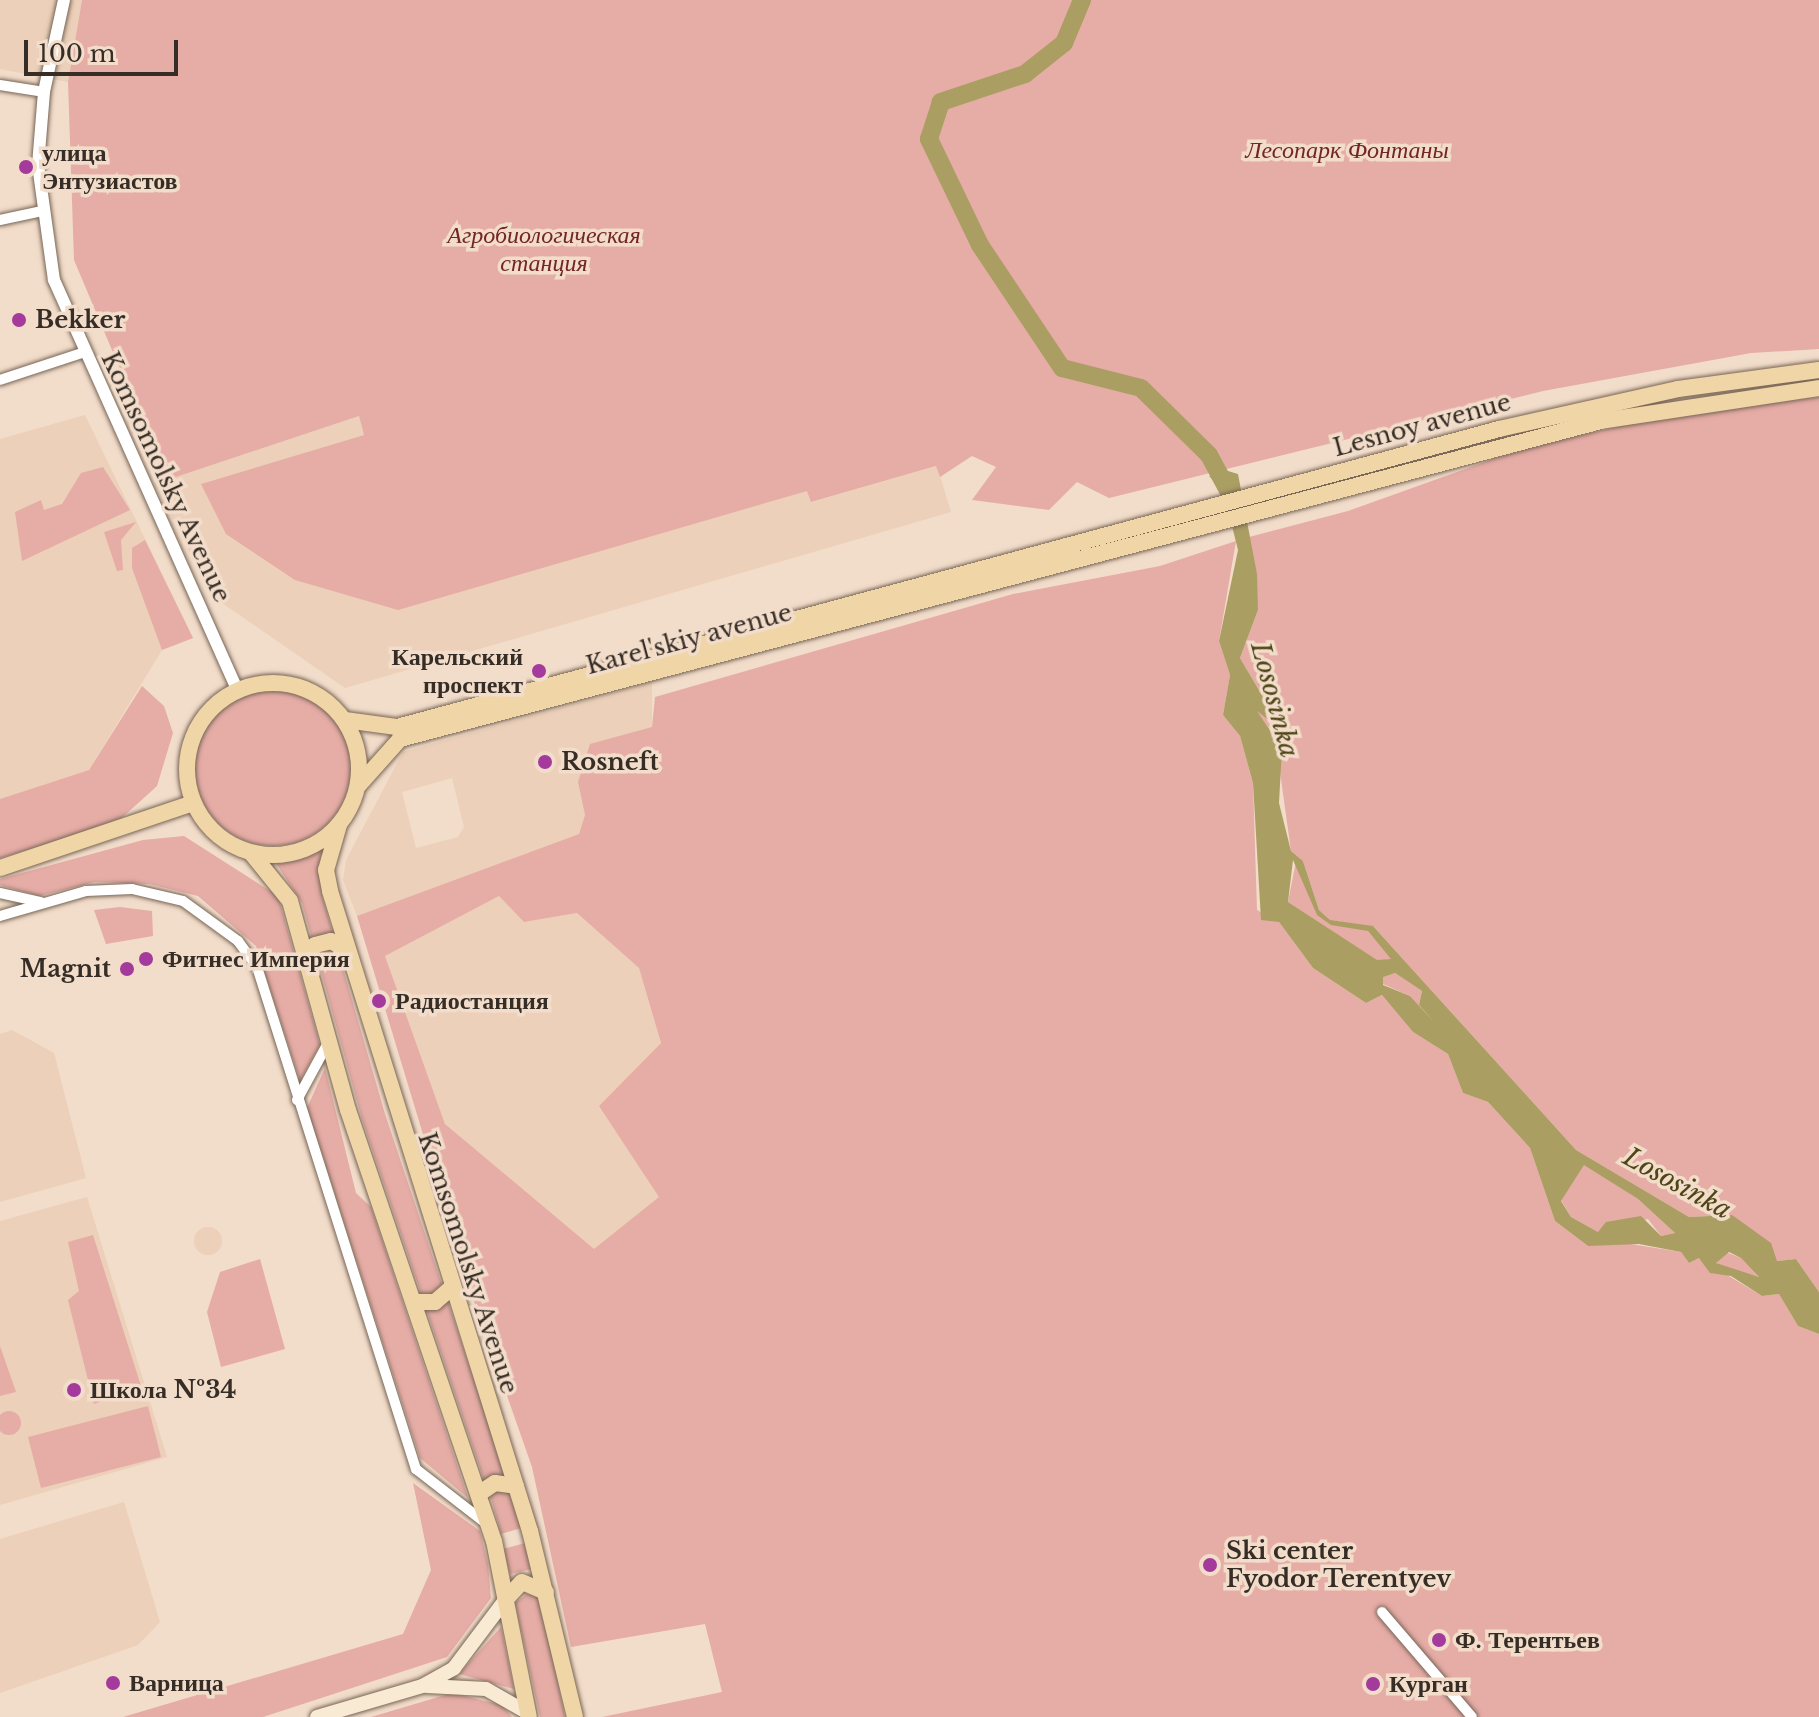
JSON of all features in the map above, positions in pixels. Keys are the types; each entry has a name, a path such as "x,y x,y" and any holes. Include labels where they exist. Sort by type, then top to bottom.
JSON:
{"main road":[{"name":"Lesnoy avenue","path":"1047,559 1633,398 1819,370"},
{"name":"Lesnoy avenue","path":"1382,468 1683,404 1819,388"},
{"name":"Karel'skiy avenue","path":"359,785 400,739 1047,559"},
{"name":"Karel'skiy avenue","path":"345,720 397,727 764,636"},
{"path":"252,854 295,851 339,825 359,785 359,756 345,720 295,685 237,690 200,721 187,753 193,803 223,841 252,854 290,901 329,1041 480,1493 506,1599 529,1715"},
{"path":"0,868 193,803"},
{"name":"Komsomolsky Avenue","path":"339,825 326,870 346,950 450,1289 516,1486 546,1592 575,1717"},
{"path":"307,958 315,945 331,941 346,950"},
{"path":"415,1302 435,1302 450,1289"},
{"path":"480,1493 495,1483 516,1486"},
{"path":"317,1717 422,1686 470,1654 506,1599 522,1582 546,1592"},
{"path":"422,1686 486,1689 529,1715"}],"street":[{"name":"Komsomolsky Avenue","path":"64,0 44,92 42,211 54,280 82,353 237,690"},
{"path":"0,85 44,92"},
{"path":"0,220 42,211"},
{"path":"0,380 82,353"},
{"path":"0,916 86,891 132,889 183,901 222,925 257,967 416,1469 489,1526"},
{"path":"0,893 45,903"},
{"path":"297,1100 329,1041"},
{"path":"1382,1612 1472,1717"}],"shaded area":[{"path":"0,0 82,0 68,82 0,69"},
{"path":"85,415 193,638 162,650 89,770 0,799 0,439"},
{"path":"359,416 364,435 201,484 808,491 812,502 937,466 951,512 345,688 212,596 155,484"},
{"path":"1228,471 1238,474 1257,574 1258,610 1240,658 1273,714 1271,722 1257,711 1282,748 1279,803 1291,851 1303,861 1319,910 1330,920 1373,926 1576,1150 1689,1217 1732,1215 1771,1243 1777,1261 1796,1259 1819,1292 1819,1334 1798,1326 1779,1294 1762,1296 1731,1276 1710,1273 1699,1258 1689,1263 1681,1252 1639,1244 1588,1246 1555,1221 1530,1148 1488,1102 1463,1093 1448,1054 1413,1032 1382,995 1366,1003 1313,968 1279,922 1261,920 1253,783 1240,736 1223,715 1230,675 1219,641 1238,550 1223,490 1209,476","holes":["1293,860 1317,915 1331,925 1368,931 1391,959 1377,960 1288,902","1395,973 1422,991 1419,1005 1435,1023 1410,996 1383,985 1383,977","1584,1165 1638,1199 1675,1233 1661,1236 1641,1216 1606,1222 1598,1232 1571,1217 1561,1201","1729,1252 1741,1258 1759,1277 1716,1263"]},
{"path":"652,682 652,727 578,782 585,815 579,834 357,916 343,880 346,860 403,752","holes":["452,778 464,827 458,837 416,848 402,792"]},
{"path":"499,896 525,922 577,913 639,968 661,1043 599,1106 660,1197 594,1250 445,1124 385,956"},
{"path":"12,1030 54,1053 86,1178 0,1202 0,1034"},
{"name":"Школа №34","path":"87,1197 167,1457 0,1505 0,1221"},
{"path":"208,1227 218,1231 222,1241 218,1251 208,1255 198,1251 194,1241 198,1231"},
{"path":"124,1502 160,1622 138,1645 0,1693 0,1539"}],"green space":[{"path":"82,0 1819,0 1819,349 1751,353 1543,391 1109,498 1077,482 1049,510 972,500 996,467 972,456 940,477 936,466 811,502 807,491 398,610 295,580 226,534 201,484 364,435 359,416 155,484 160,464 74,260 68,82"},
{"path":"1819,378 1680,396 1377,471 1680,394"},
{"path":"1819,397 1819,1292 1796,1259 1777,1261 1732,1215 1689,1217 1576,1150 1374,927 1330,920 1319,910 1303,861 1291,851 1275,736 1256,711 1273,714 1240,658 1258,610 1249,537 1348,511 1524,448 1683,412"},
{"path":"103,467 130,510 22,561 15,512 41,500 44,510 62,504 81,473"},
{"path":"136,522 121,540 123,570 117,571 104,532"},
{"path":"145,540 193,638 162,650 132,568 132,548"},
{"path":"1236,541 1219,641 1230,675 1223,715 1240,736 1253,783 1257,910 1279,922 1313,968 1366,1003 1382,995 1413,1032 1448,1054 1463,1093 1488,1102 1530,1148 1555,1221 1588,1246 1612,1241 1681,1252 1689,1263 1699,1258 1762,1296 1779,1294 1798,1326 1819,1334 1819,1717 602,1717 722,1692 705,1624 571,1647 532,1467 470,1290 357,916 579,834 585,815 578,782 590,744 652,727 655,697 1013,594 1160,566","holes":["499,896 524,922 577,913 639,968 661,1043 599,1106 659,1197 594,1249 445,1124 385,956"]},
{"path":"142,686 164,706 173,733 157,786 115,824 0,858 0,799 89,770"},
{"path":"273,690 303,696 328,713 345,738 351,768 345,798 328,823 303,840 273,846 243,840 218,823 201,798 195,768 201,738 218,713 243,696"},
{"path":"184,836 278,896 320,1045 300,1081 256,946 198,896 149,884 95,882 39,896 0,885 0,879 143,840"},
{"path":"324,848 322,896 385,1114 506,1476 484,1480 362,1119 302,903 275,862"},
{"path":"1296,861 1317,915 1368,931 1392,959 1377,961 1288,902"},
{"path":"120,907 152,911 153,936 106,944 94,910"},
{"path":"1395,973 1422,991 1419,1005 1435,1024 1410,996 1383,984 1383,976"},
{"path":"325,1068 356,1193 371,1207 468,1498 420,1458 307,1108"},
{"path":"1584,1164 1638,1199 1675,1233 1661,1236 1648,1219 1598,1232 1571,1217 1561,1200"},
{"path":"93,1235 141,1386 94,1404 68,1300 79,1291 68,1242"},
{"path":"1723,1251 1741,1258 1759,1277 1719,1266 1715,1260"},
{"path":"260,1259 285,1349 221,1367 207,1312 220,1272"},
{"path":"0,1346 16,1392 0,1396"},
{"path":"148,1406 161,1457 41,1488 28,1437"},
{"path":"9,1411 17,1415 21,1423 17,1431 9,1435 1,1431 -3,1423 1,1415"},
{"path":"413,1483 480,1531 488,1564 491,1598 447,1657 263,1717 123,1717 403,1634 431,1570"},
{"path":"499,1490 510,1491 521,1528 501,1534 490,1494"},
{"path":"525,1543 532,1569 510,1574 503,1549"},
{"path":"527,1594 540,1597 565,1717 540,1717 515,1603"},
{"path":"501,1627 514,1689 459,1674"},
{"path":"452,1693 502,1705 512,1717 371,1717"}],"waterway":[{"name":"Lososinka","path":"1082,0 1064,43 1025,74 941,102 929,139 980,245 1062,368 1141,388 1209,455 1230,494"}],"place":[{"name":"улица Энтузиастов","path":"26,167"},
{"name":"Bekker","path":"19,320"},
{"name":"Карельский проспект","path":"539,671"},
{"name":"Rosneft","path":"545,762"},
{"name":"Фитнес Империя","path":"146,959"},
{"name":"Magnit","path":"127,969"},
{"name":"Радиостанция","path":"379,1001"},
{"name":"Школа №34","path":"74,1390"},
{"name":"Ski center Fyodor Terentyev","path":"1210,1565"},
{"name":"Ф. Терентьев","path":"1439,1640"},
{"name":"Варница","path":"113,1683"},
{"name":"Курган","path":"1373,1684"}],"park label":[{"name":"Лесопарк Фонтаны","path":"1347,150"},
{"name":"Агробиологическая станция","path":"544,249"}]}
